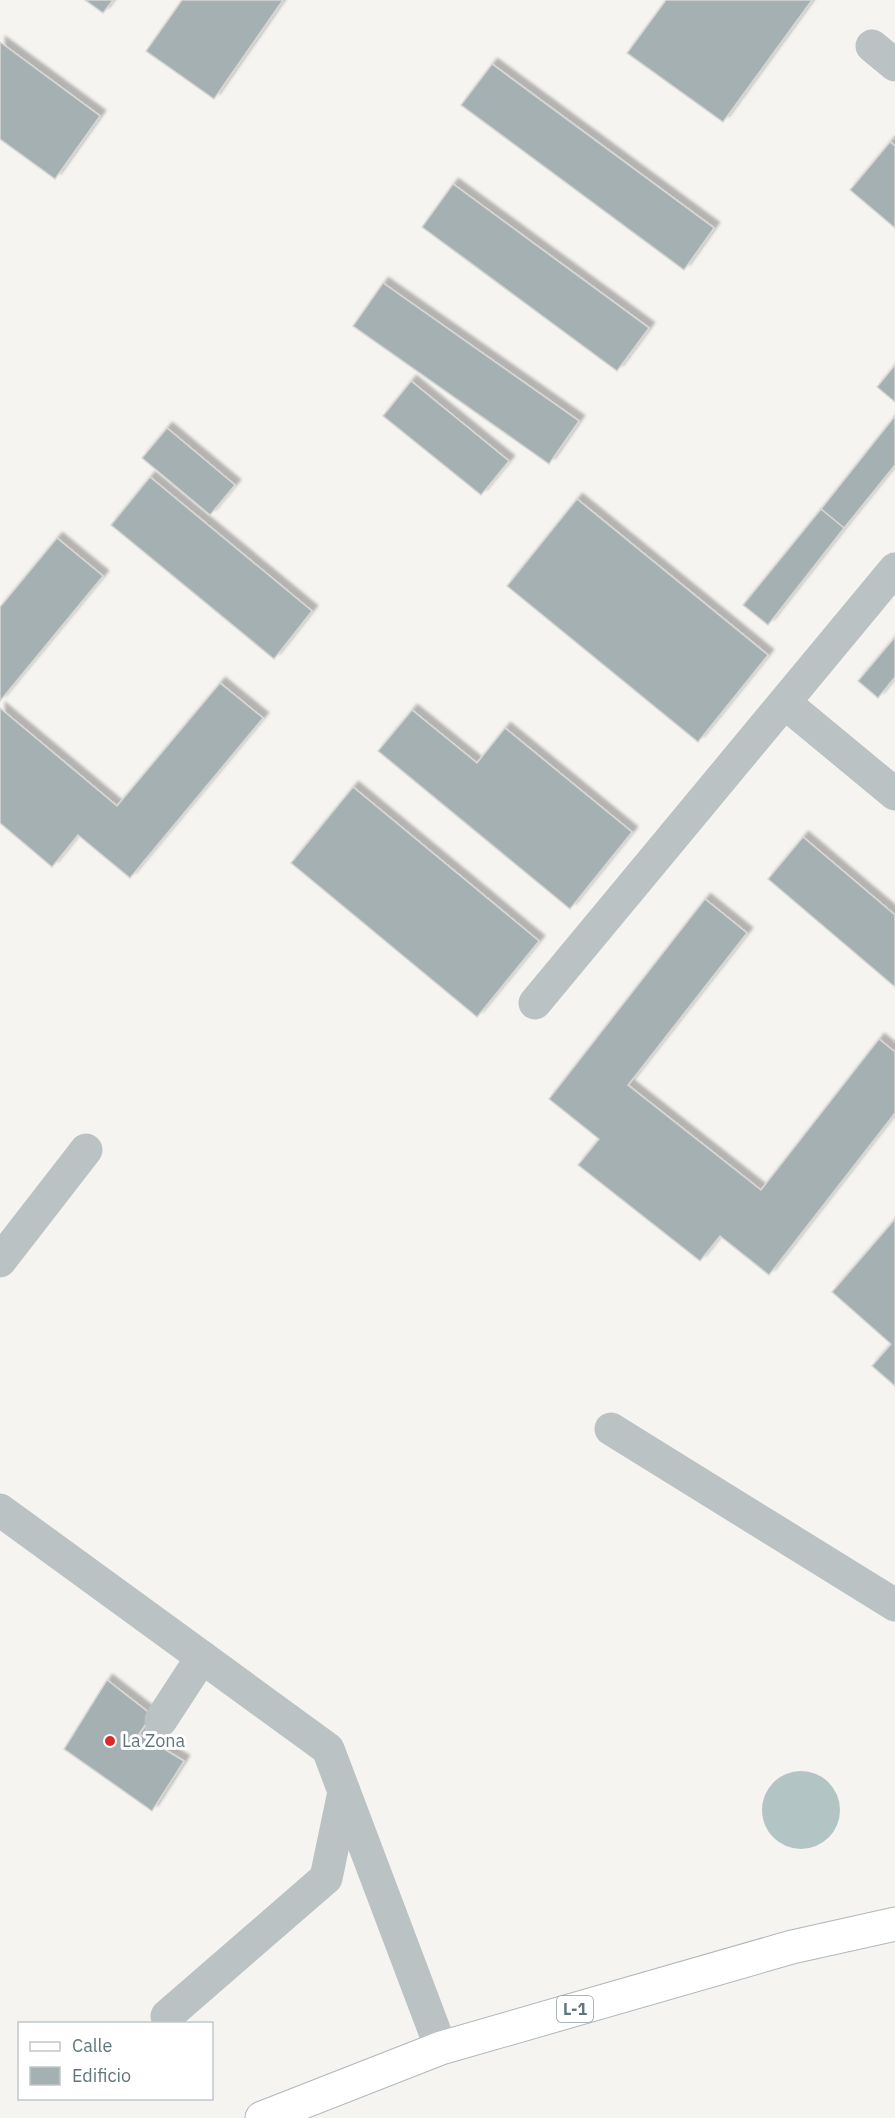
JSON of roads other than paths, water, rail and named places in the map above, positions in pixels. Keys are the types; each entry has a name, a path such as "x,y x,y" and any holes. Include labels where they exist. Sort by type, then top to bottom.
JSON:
{"main road":[{"name":"L-1","path":"262,2118 441,2048 792,1947 895,1924"}],"street":[{"path":"535,1003 895,569"},
{"path":"785,703 895,794"},
{"path":"0,1261 86,1150"},
{"path":"611,1429 895,1605"},
{"path":"0,1510 328,1749 441,2048"},
{"path":"161,1720 202,1657"},
{"path":"167,2016 326,1878 344,1792"}],"place":[{"name":"La Zona","path":"110,1741"}]}
